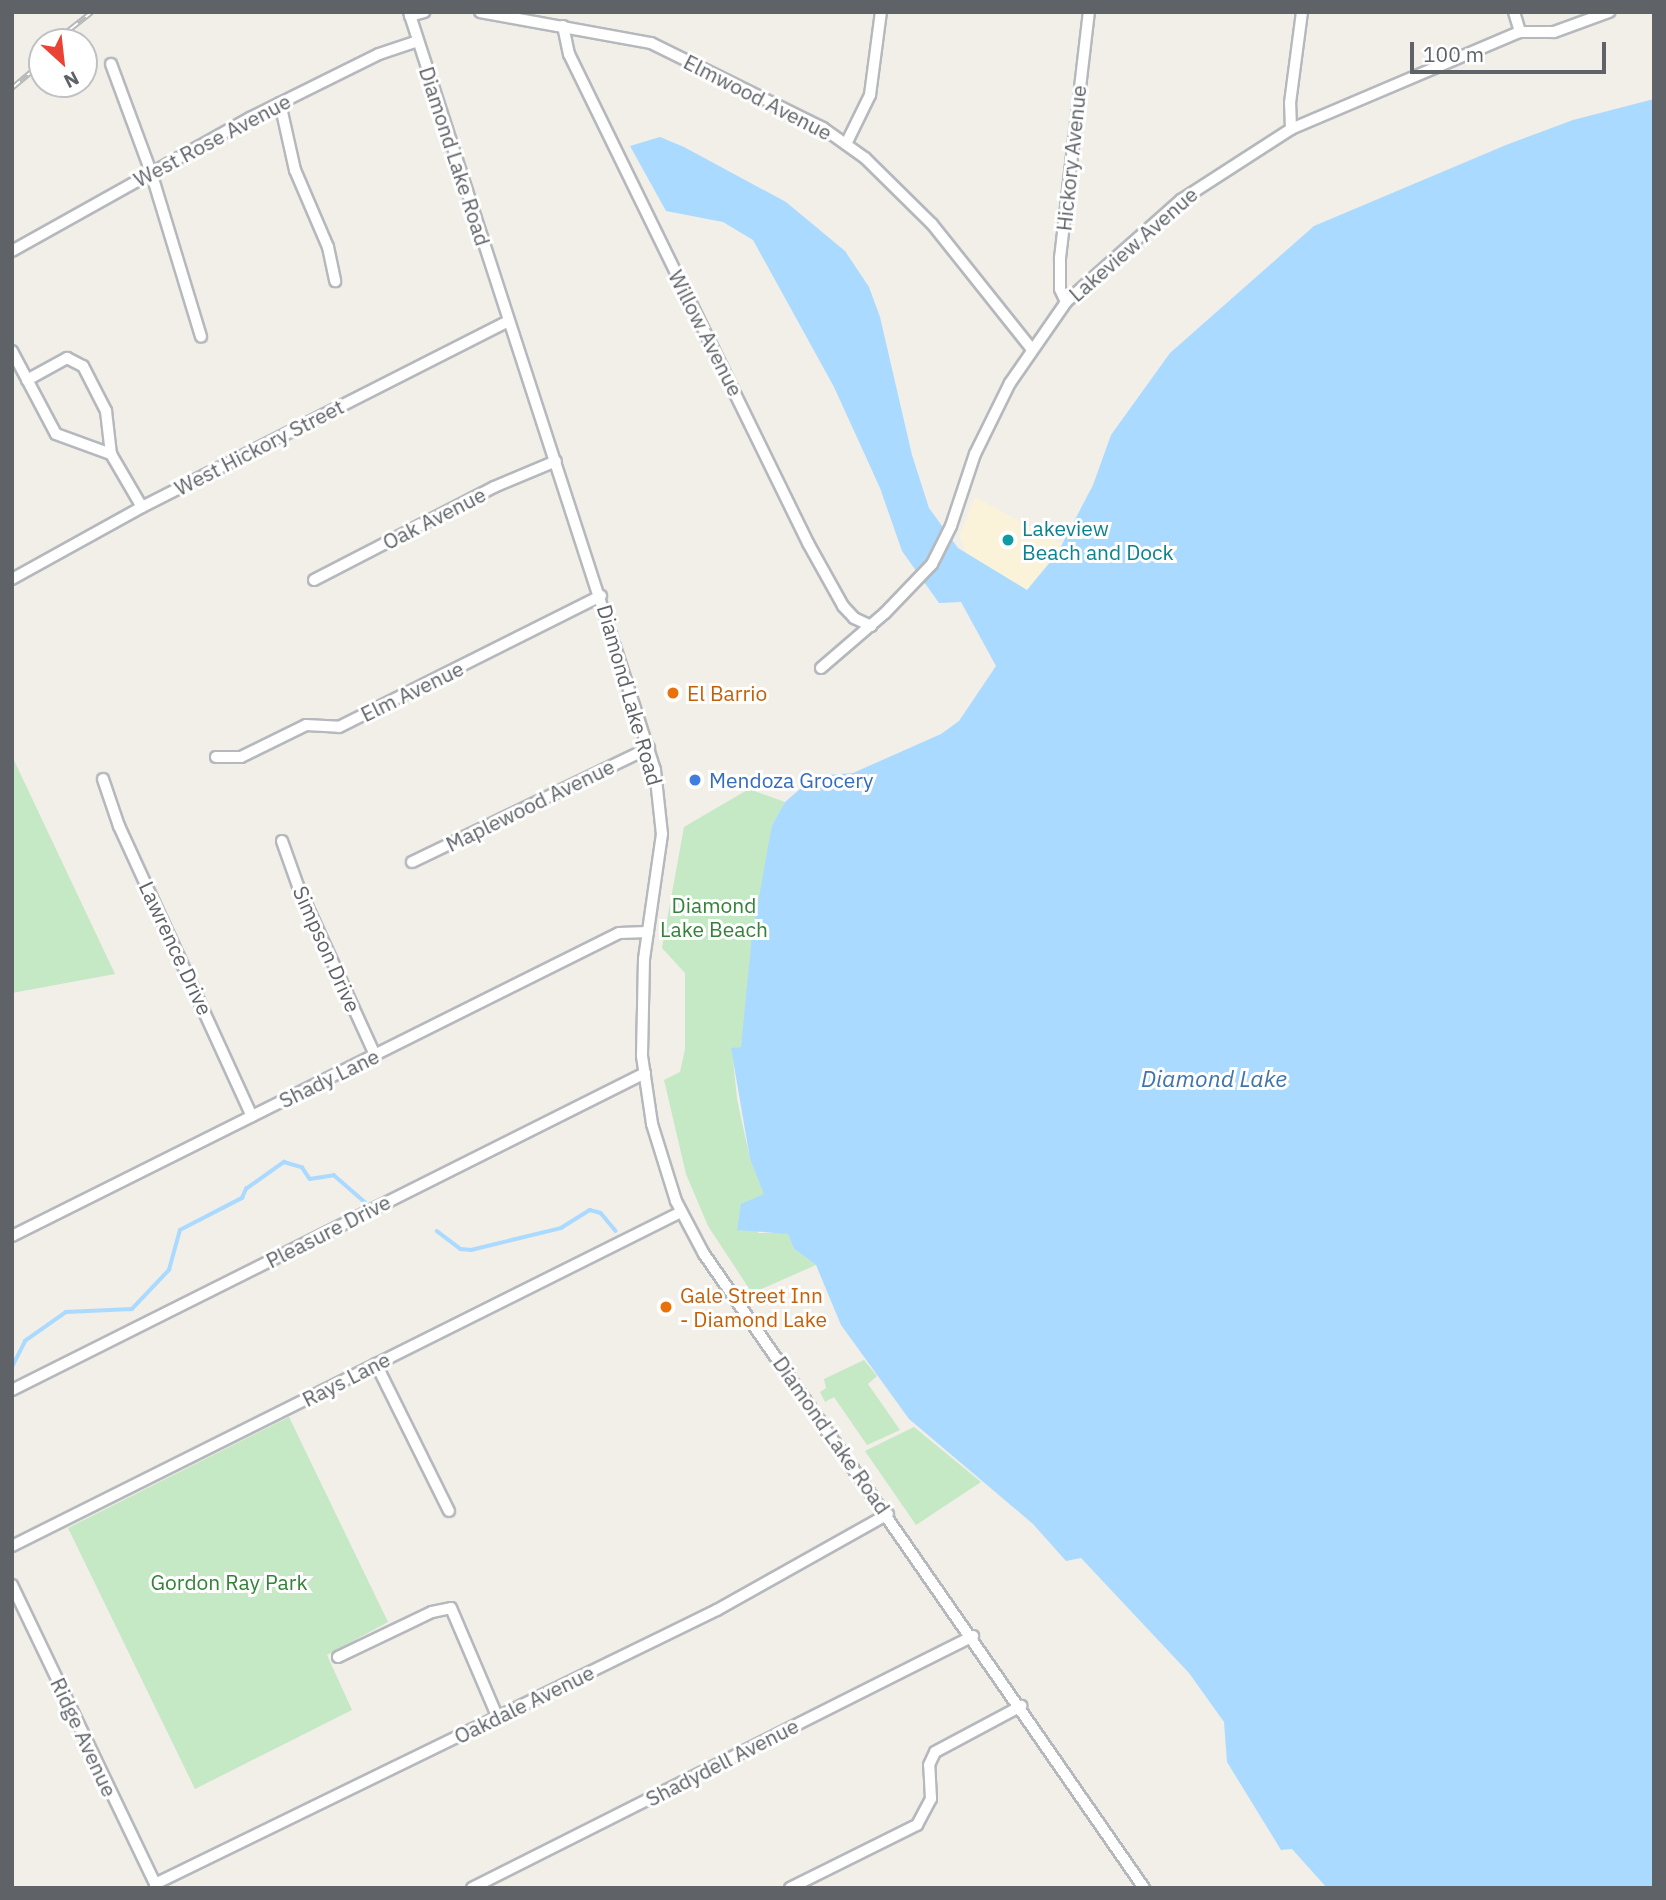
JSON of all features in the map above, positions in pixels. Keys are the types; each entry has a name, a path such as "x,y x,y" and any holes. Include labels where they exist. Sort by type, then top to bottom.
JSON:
{"street":[{"path":"409,14 424,12"},
{"name":"Elmwood Avenue","path":"480,12 651,43 759,93 846,144 932,224 1031,348"},
{"path":"846,144 870,95 881,12"},
{"name":"Hickory Avenue","path":"1066,302 1060,289 1060,258 1088,12"},
{"path":"1291,129 1290,103 1302,12"},
{"path":"1514,12 1520,33"},
{"name":"Lakeview Avenue","path":"821,668 917,582 951,526 975,454 1031,348 1066,302 1181,200 1291,129 1520,33 1554,32 1609,12"},
{"name":"Diamond Lake Road","path":"409,14 649,748 662,834 640,1010 645,1073 660,1157 681,1212 704,1254 973,1636 1144,1888"},
{"name":"Willow Avenue","path":"563,26 569,54 808,543 843,606 854,618 871,626"},
{"name":"West Rose Avenue","path":"12,251 280,103 418,41"},
{"path":"111,64 151,172 201,337"},
{"path":"280,103 295,170 328,247 335,281"},
{"name":"West Hickory Street","path":"12,579 142,507 509,321"},
{"path":"12,351 56,434 110,454"},
{"path":"27,380 67,358 83,366 106,411 110,454 142,507"},
{"name":"Oak Avenue","path":"314,580 494,487 556,461"},
{"name":"Elm Avenue","path":"216,757 241,757 306,725 338,727 601,596"},
{"name":"Maplewood Avenue","path":"412,862 649,748"},
{"name":"Lawrence Drive","path":"103,779 119,825 252,1116"},
{"name":"Simpson Drive","path":"282,841 298,886 375,1055"},
{"name":"Shady Lane","path":"12,1236 619,933 648,932"},
{"name":"Pleasure Drive","path":"12,1390 645,1073"},
{"name":"Rays Lane","path":"12,1546 681,1212"},
{"path":"376,1364 449,1511"},
{"name":"Oakdale Avenue","path":"156,1886 717,1610 888,1514"},
{"name":"Ridge Avenue","path":"12,1585 156,1886"},
{"path":"338,1657 418,1619 451,1608 498,1718"},
{"name":"Shadydell Avenue","path":"472,1888 973,1636"},
{"path":"790,1888 917,1825 931,1799 929,1765 935,1752 1021,1706"}],"green space":[{"path":"12,756 115,974 12,993"},
{"name":"Diamond Lake Beach","path":"749,789 785,802 772,825 741,1047 732,1049 737,1099 750,1159 765,1194 758,1233 788,1233 794,1249 816,1265 752,1293 708,1226 686,1174 664,1080 680,1072 685,1049 685,973 662,948 684,827"},
{"path":"864,1360 877,1376 868,1384 900,1430 867,1445 834,1397 825,1402 820,1392 826,1388 824,1379"},
{"name":"Gordon Ray Park","path":"289,1417 388,1622 327,1655 352,1710 195,1789 68,1528"},
{"path":"914,1427 981,1482 916,1525 865,1451"}],"sand":[{"name":"Lakeview Beach and Dock","path":"975,497 1062,544 1027,590 966,553 960,536"}],"water":[{"name":"Diamond Lake","path":"1654,99 1654,1888 1327,1888 1292,1849 1281,1850 1227,1762 1224,1722 1189,1673 1081,1558 1066,1561 1033,1524 909,1419 841,1325 816,1265 794,1249 788,1234 737,1230 741,1204 764,1194 750,1159 731,1048 741,1047 752,936 772,825 785,802 815,776 853,773 941,734 959,721 996,666 961,602 939,603 902,551 880,488 834,387 753,240 723,222 666,211 630,146 660,137 684,147 786,202 845,251 869,287 880,317 912,455 929,508 958,548 1027,590 1057,554 1093,485 1111,435 1170,353 1314,226 1506,145 1573,120"}],"waterway":[{"path":"12,1367 25,1341 66,1312 132,1309 169,1270 180,1230 242,1198 246,1189 284,1162 302,1167 310,1179 334,1175 365,1202"},
{"path":"437,1231 461,1249 471,1250 561,1228 590,1210 601,1213 616,1231"}],"railway":[{"path":"72,28 92,12"},
{"path":"12,88 28,75"}],"place":[{"name":"Lakeview Beach and Dock","path":"1008,540"},
{"name":"El Barrio","path":"673,693"},
{"name":"Mendoza Grocery","path":"695,780"},
{"name":"Gale Street Inn - Diamond Lake","path":"666,1307"}]}
